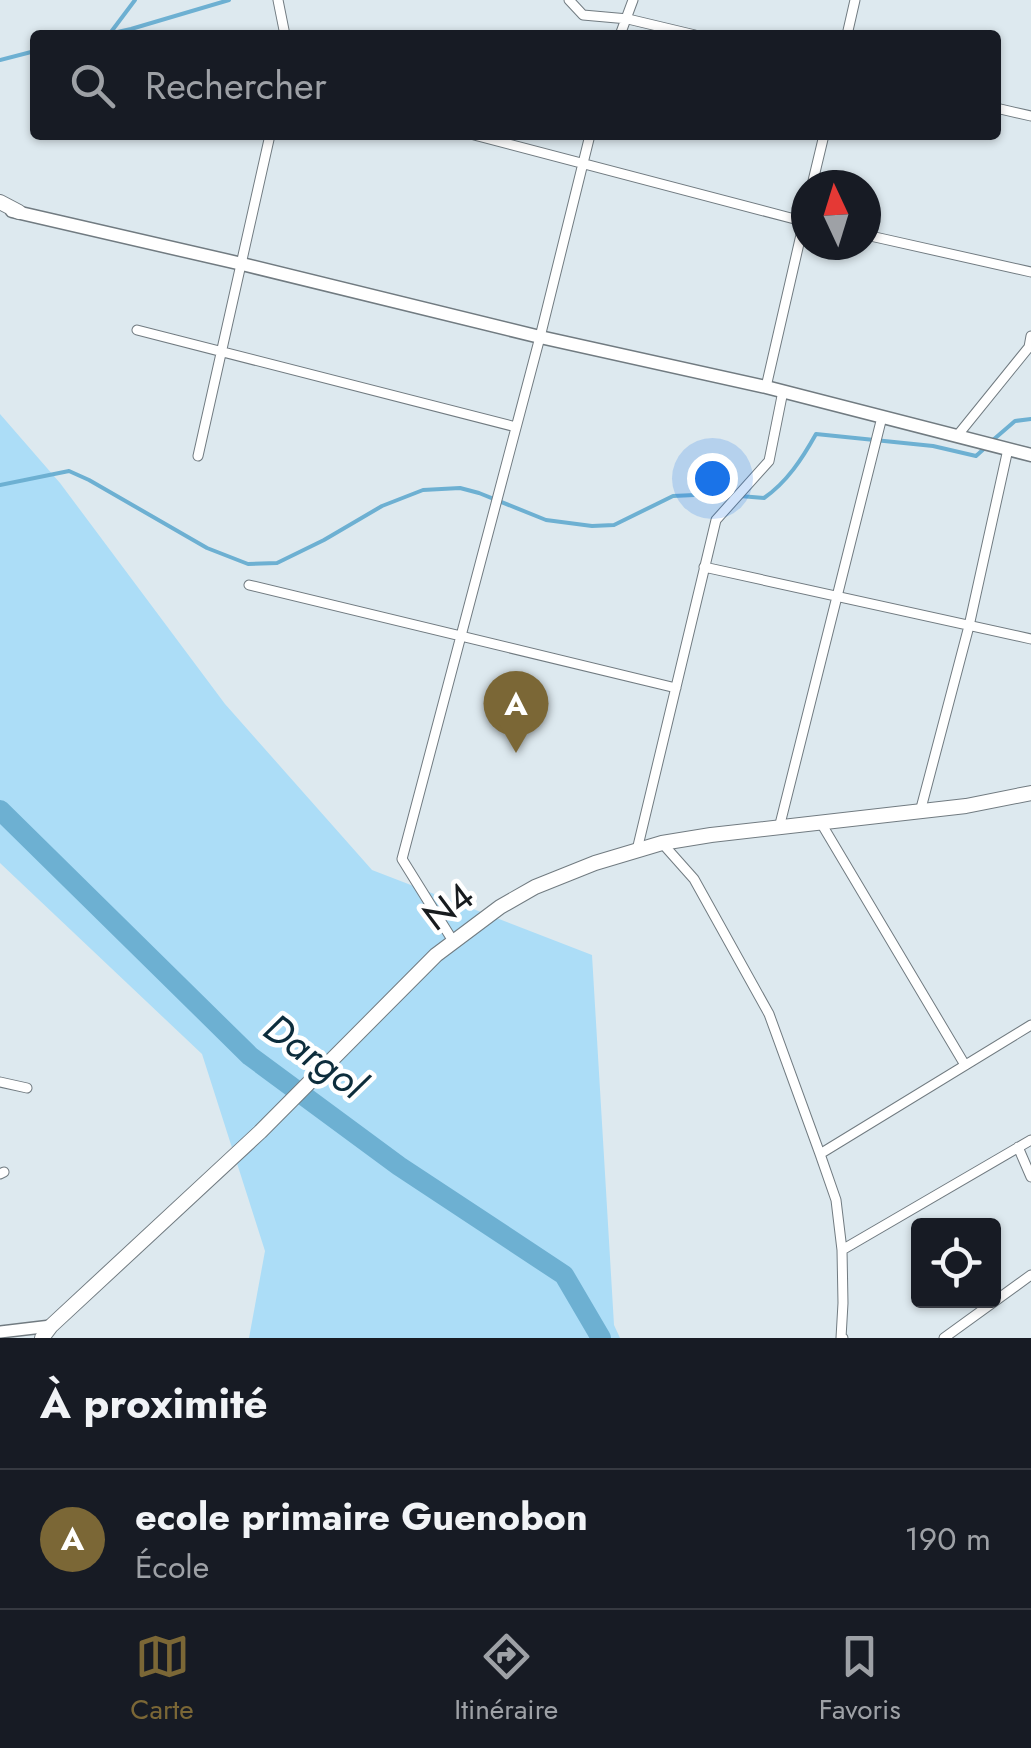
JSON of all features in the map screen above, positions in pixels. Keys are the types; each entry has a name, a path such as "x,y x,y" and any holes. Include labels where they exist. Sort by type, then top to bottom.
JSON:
{"main road":[{"path":"0,205 540,337 783,391 1031,456"},
{"name":"N4","path":"46,1332 260,1132 452,941 500,906 595,862 662,842 966,806 1031,793"}],"street":[{"path":"278,0 284,30"},
{"path":"569,0 584,15 628,19 674,30"},
{"path":"622,30 633,0"},
{"path":"848,30 854,0"},
{"path":"1001,109 1031,116"},
{"path":"198,456 269,140"},
{"path":"493,140 791,215"},
{"path":"452,941 402,859 589,140"},
{"path":"816,170 823,140"},
{"path":"881,238 1031,272"},
{"path":"766,387 795,260"},
{"path":"137,330 516,427"},
{"path":"957,436 1029,347 1031,336"},
{"path":"637,850 716,520 769,461 783,391"},
{"path":"780,828 882,417"},
{"path":"920,812 968,626 1002,448"},
{"path":"704,567 1031,639"},
{"path":"249,585 676,688"},
{"path":"821,823 965,1065"},
{"path":"662,842 694,879 768,1014 820,1154 836,1200 842,1250 843,1338"},
{"path":"820,1154 1031,1025"},
{"path":"0,1082 27,1088"},
{"path":"842,1250 1031,1140"},
{"path":"1018,1148 1031,1177"},
{"path":"944,1338 1031,1276"},
{"path":"0,1332 46,1332"}],"shaded area":[{"path":"0,414 60,483 225,704 372,870 592,955 614,1325 620,1338 249,1338 265,1251 202,1054 0,863"}],"waterway":[{"path":"112,30 135,0"},
{"path":"126,30 229,0"},
{"path":"0,60 30,52"},
{"path":"993,440 1015,421 1031,419"},
{"path":"0,485 69,471 207,548 248,564 277,563 382,506 423,490 460,488 546,520 614,525 673,496 764,498 780,485 816,434 933,446 976,456 986,447"},
{"name":"Dargol","path":"0,810 250,1056 399,1166 564,1275 601,1338"}],"place":[{"name":"ecole primaire Guenobon","path":"516,753"}]}
